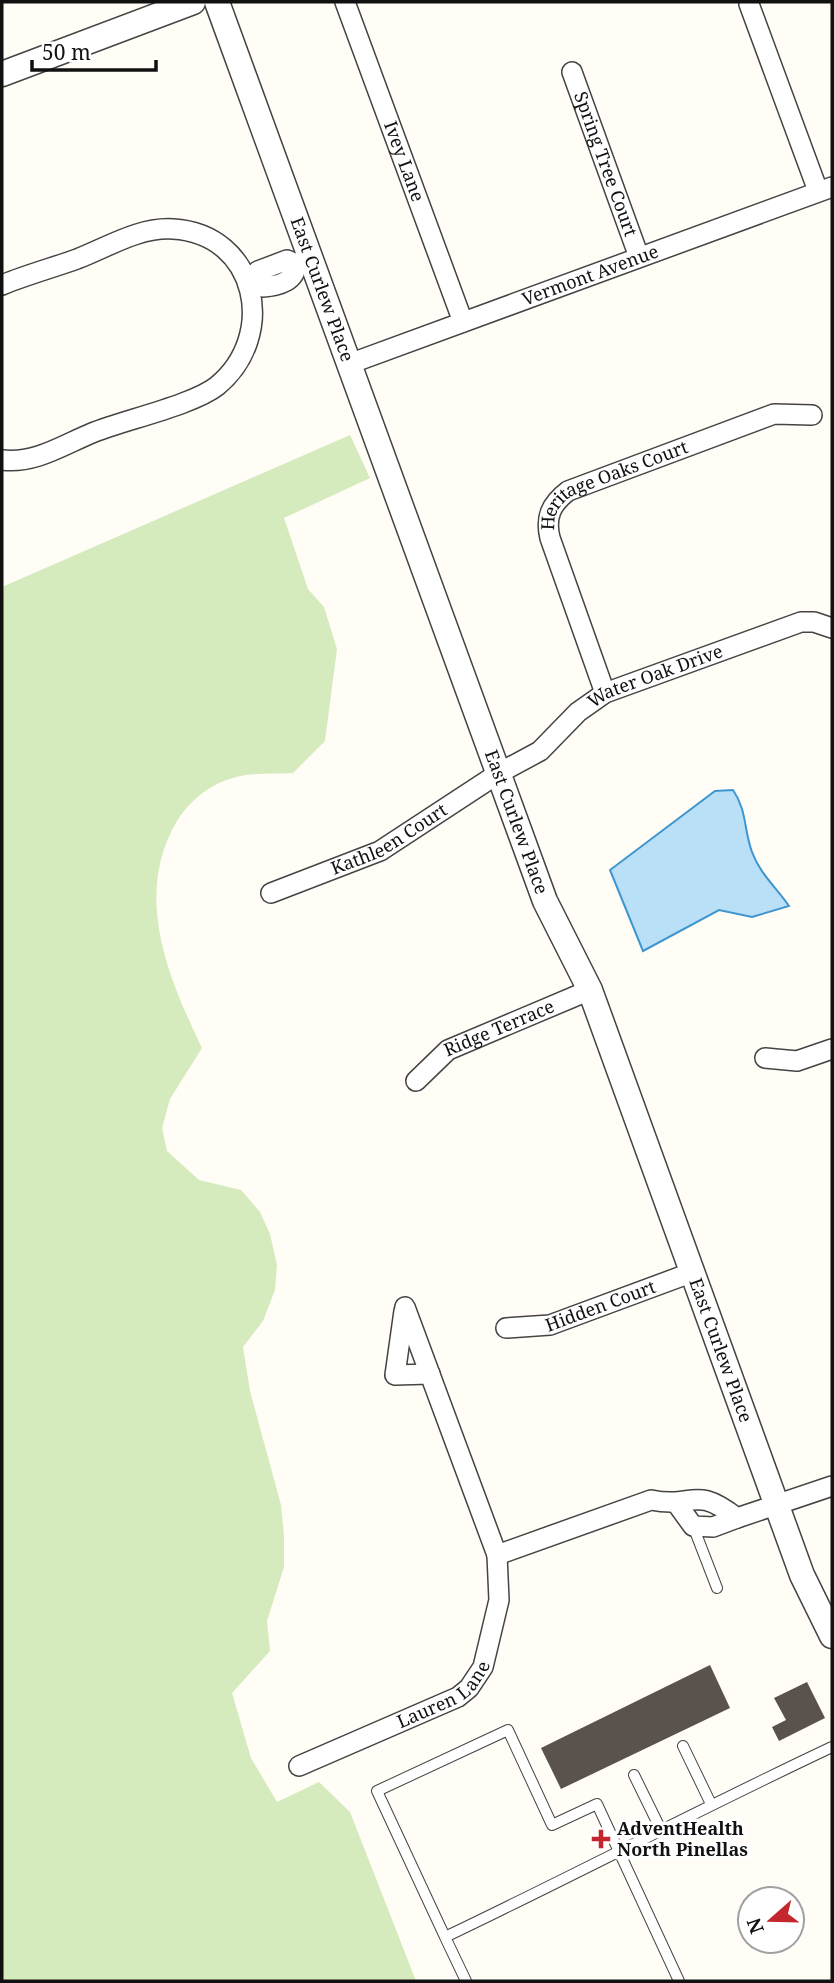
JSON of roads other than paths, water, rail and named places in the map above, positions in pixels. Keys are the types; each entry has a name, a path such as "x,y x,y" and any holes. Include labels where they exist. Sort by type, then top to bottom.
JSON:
{"street":[{"path":"2,74 193,2"},
{"name":"East Curlew Place","path":"217,2 303,261 349,364 545,901 590,990 806,1586 832,1636"},
{"name":"Ivey Lane","path":"345,2 463,322"},
{"path":"749,4 825,189"},
{"name":"Spring Tree Court","path":"572,72 639,257"},
{"name":"Vermont Avenue","path":"349,364 825,189"},
{"path":"2,285 143,232 175,229 197,234 221,247 254,283"},
{"path":"2,460 40,456 91,433 190,400 216,387 239,364 248,342 253,316 254,283 258,271 288,260 303,261"},
{"name":"Heritage Oaks Court","path":"605,693 550,538 547,520 553,505 568,491 774,414 812,415"},
{"name":"Water Oak Drive","path":"499,773 540,751 578,712 605,693 801,622 814,622 832,628"},
{"name":"Kathleen Court","path":"271,893 380,851 499,773"},
{"name":"Ridge Terrace","path":"416,1081 448,1050 590,990"},
{"path":"765,1058 797,1061 832,1049"},
{"name":"Hidden Court","path":"506,1328 550,1325 692,1272"},
{"name":"Lauren Lane","path":"299,1766 458,1697 470,1688 483,1667 499,1600 497,1555 430,1374"},
{"path":"677,1504 693,1526 713,1527 832,1486"},
{"path":"497,1555 651,1500 677,1504 691,1497 709,1499 737,1518"}],"lane":[{"path":"693,1526 717,1588"},
{"path":"466,1981 377,1791 508,1730 552,1825 597,1804 679,1981"},
{"path":"683,1746 711,1804"},
{"path":"445,1937 620,1853 711,1804 832,1747"},
{"path":"634,1775 661,1830"}],"water":[{"path":"733,790 741,805 755,860 789,906 752,917 719,910 643,951 610,870 715,791"}],"place":[{"name":"AdventHealth North Pinellas","path":"601,1839"}]}
